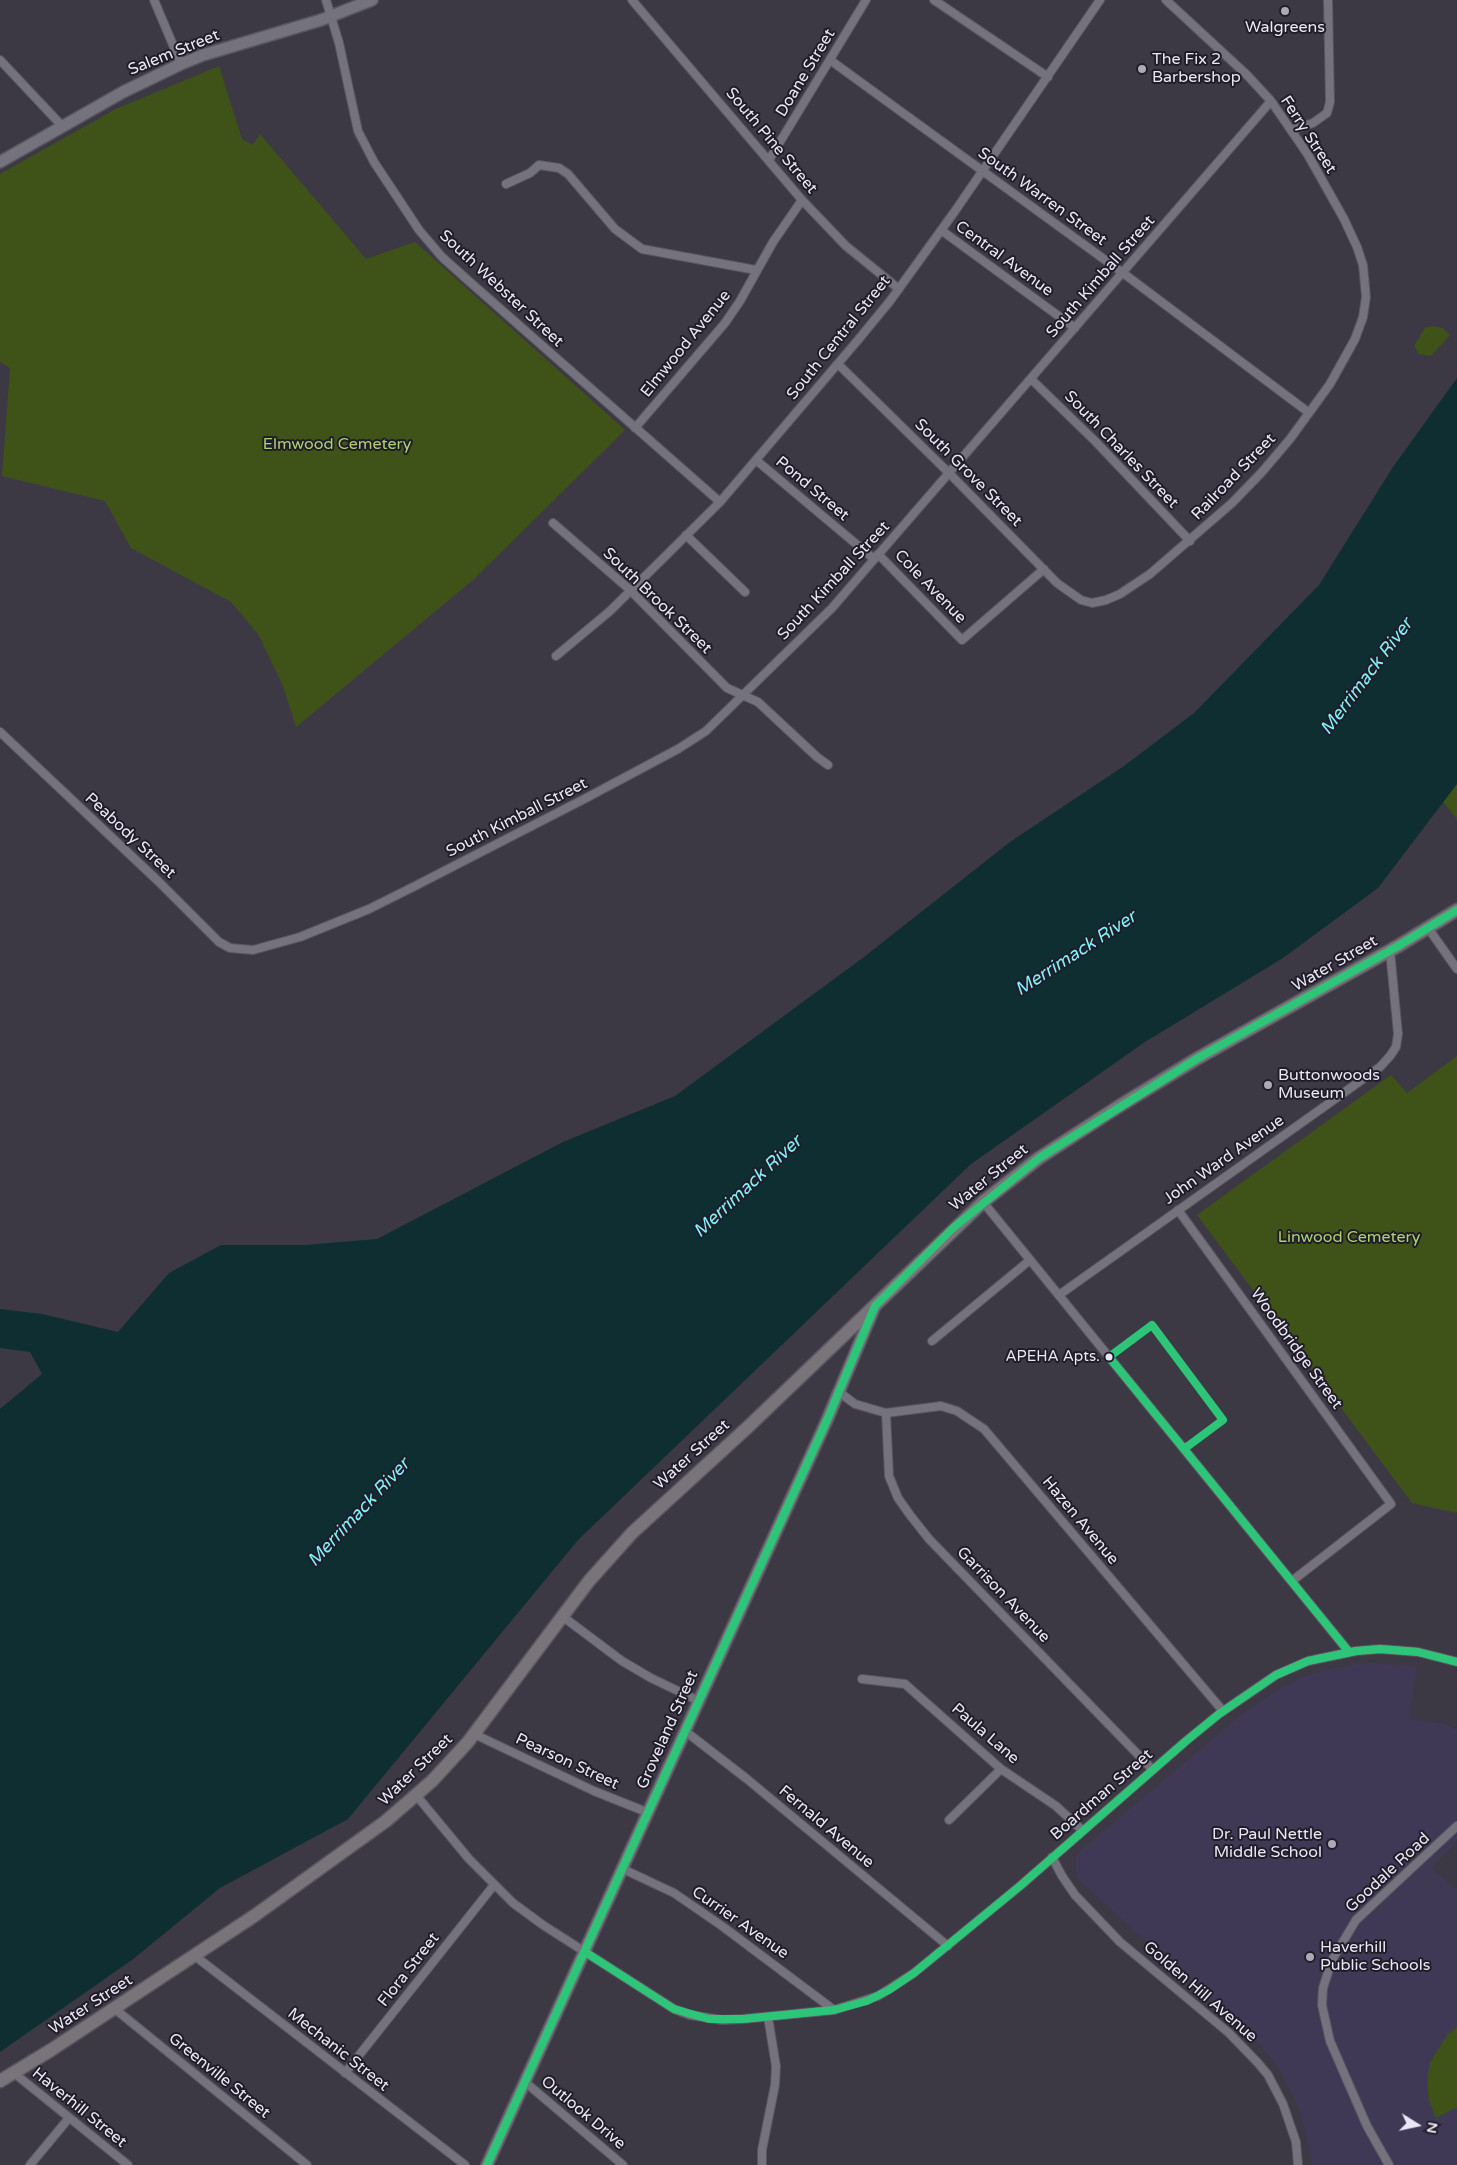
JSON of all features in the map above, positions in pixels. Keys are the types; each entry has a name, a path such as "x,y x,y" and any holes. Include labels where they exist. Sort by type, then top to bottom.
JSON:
{"main road":[{"name":"Salem Street","path":"0,162 123,92 181,64 203,55 332,16 372,0"},
{"name":"Water Street","path":"0,2081 195,1956 333,1861 386,1821 432,1782 474,1734 601,1566 632,1533 875,1306 953,1228 983,1202 1039,1158 1121,1105 1198,1058 1390,951 1457,910"},
{"name":"Groveland Street","path":"487,2165 624,1869 839,1392 875,1306"}],"street":[{"path":"154,0 181,64"},
{"name":"South Webster Street","path":"326,0 332,16 358,131 383,176 419,230 442,257 720,502"},
{"name":"South Pine Street","path":"632,0 802,200 846,246 898,289"},
{"name":"Doane Street","path":"769,160 866,0"},
{"path":"934,0 1048,77"},
{"name":"South Central Street","path":"556,656 610,611 629,590 720,502 838,364 898,289 941,230 1100,0"},
{"name":"Ferry Street","path":"1166,0 1271,101 1292,130 1344,219 1362,260"},
{"path":"1292,130 1313,123 1328,113 1330,102 1328,0"},
{"path":"0,60 63,127"},
{"name":"South Warren Street","path":"830,60 1123,273 1308,412"},
{"name":"South Kimball Street","path":"245,951 270,946 300,936 369,909 417,886 678,749 706,731 832,608 1271,101"},
{"path":"506,184 530,173 539,165 559,168 568,174 600,214 615,229 642,249 756,270"},
{"name":"Elmwood Avenue","path":"635,428 725,323 740,301 773,242 802,200"},
{"name":"Central Avenue","path":"941,230 1075,328"},
{"name":"Railroad Street","path":"1081,600 1092,603 1106,600 1120,594 1150,574 1232,503 1290,439 1330,384 1355,339 1363,317 1366,297 1362,260"},
{"name":"South Grove Street","path":"838,364 1057,583 1081,600"},
{"name":"South Charles Street","path":"1031,379 1096,442 1190,541"},
{"name":"Pond Street","path":"756,460 876,556"},
{"name":"South Brook Street","path":"553,524 629,590 726,688 758,702 828,765"},
{"path":"686,535 745,592"},
{"name":"Cole Avenue","path":"876,556 962,640 1044,569"},
{"name":"Peabody Street","path":"0,732 158,881 219,942 230,948 245,951"},
{"path":"1428,928 1457,969"},
{"name":"John Ward Avenue","path":"1059,1295 1380,1067 1396,1047 1398,1034 1390,951"},
{"path":"983,1202 1349,1652"},
{"name":"Woodbridge Street","path":"1178,1210 1392,1504 1292,1581"},
{"path":"932,1341 1030,1260"},
{"path":"839,1392 854,1404 886,1413"},
{"name":"Hazen Avenue","path":"886,1413 941,1406 957,1411 984,1429 1223,1711"},
{"name":"Garrison Avenue","path":"886,1413 889,1476 898,1498 910,1515 929,1539 1152,1770"},
{"path":"562,1616 622,1660 651,1678 699,1701"},
{"name":"Boardman Street","path":"416,1795 469,1859 513,1903 674,2009 690,2015 722,2020 834,2010 867,2001 890,1990 948,1946 1223,1711 1276,1676 1308,1661 1349,1652 1399,1650 1418,1652 1457,1662"},
{"name":"Paula Lane","path":"862,1679 905,1684 1002,1769 1056,1806 1082,1830"},
{"name":"Fernald Avenue","path":"685,1731 747,1779 948,1946"},
{"name":"Pearson Street","path":"474,1734 594,1791 648,1813"},
{"path":"949,1820 1002,1769"},
{"name":"Goodale Road","path":"1388,2165 1367,2126 1330,2041 1322,2005 1323,1988 1332,1960 1356,1920 1457,1826"},
{"name":"Golden Hill Avenue","path":"1052,1857 1075,1895 1120,1942 1229,2033 1258,2062 1268,2075 1283,2104 1296,2142 1298,2165"},
{"name":"Currier Avenue","path":"624,1869 674,1893 722,1926 834,2010"},
{"name":"Flora Street","path":"346,2073 494,1885"},
{"name":"Mechanic Street","path":"195,1956 465,2165"},
{"name":"Greenville Street","path":"114,2009 307,2165"},
{"path":"762,2165 762,2150 775,2085 776,2066 768,2017"},
{"name":"Haverhill Street","path":"14,2073 128,2165"},
{"name":"Outlook Drive","path":"525,2082 623,2165"},
{"path":"30,2165 69,2118"}],"shaded area":[{"name":"Haverhill Public Schools","path":"1365,1663 1417,1666 1409,1719 1444,1724 1457,1730 1457,1841 1431,1869 1457,1890 1457,2165 1312,2165 1304,2124 1293,2095 1279,2069 1263,2048 1076,1877 1075,1858 1081,1850 1240,1716 1274,1692 1304,1677 1333,1668"}],"green space":[{"name":"Elmwood Cemetery","path":"219,66 242,139 253,145 260,134 366,259 415,242 625,430 473,580 296,727 283,686 258,634 231,602 131,548 105,501 2,476 10,368 0,362 0,174 116,109"},
{"path":"1432,326 1442,328 1450,335 1431,356 1419,354 1414,346 1425,328"},
{"path":"1457,784 1457,819 1443,802"},
{"name":"Linwood Cemetery","path":"1457,1056 1457,1513 1412,1503 1197,1215 1391,1075 1407,1093"},
{"path":"1457,2027 1457,2107 1436,2118 1429,2101 1427,2081 1430,2062 1448,2034"}],"water":[{"name":"Merrimack River","path":"1457,378 1457,784 1378,888 1283,958 1145,1042 971,1164 578,1540 348,1819 220,1888 132,1960 0,2052 0,1409 42,1374 30,1352 0,1348 0,1309 42,1314 118,1332 169,1273 221,1245 305,1245 377,1239 563,1142 675,1096 864,957 1010,842 1124,766 1194,713 1319,585 1393,467"}],"transit line":[{"path":"487,2165 827,1420 875,1306 953,1228 1039,1158 1198,1058 1398,946 1457,910"},
{"path":"1152,1325 1223,1420 1184,1449 1109,1357 1152,1325"},
{"path":"1184,1449 1349,1652"},
{"path":"585,1952 674,2009 709,2019 743,2019 834,2010 867,2001 889,1990 914,1973 1020,1886 1186,1741 1219,1714 1276,1675 1308,1661 1356,1651 1380,1649 1418,1652 1457,1662"}],"place":[{"name":"Walgreens","path":"1285,11"},
{"name":"The Fix 2 Barbershop","path":"1142,69"},
{"name":"Buttonwoods Museum","path":"1268,1085"},
{"name":"APEHA Apts.","path":"1109,1357"},
{"name":"Dr. Paul Nettle Middle School","path":"1332,1844"},
{"name":"Haverhill Public Schools","path":"1310,1957"}]}
